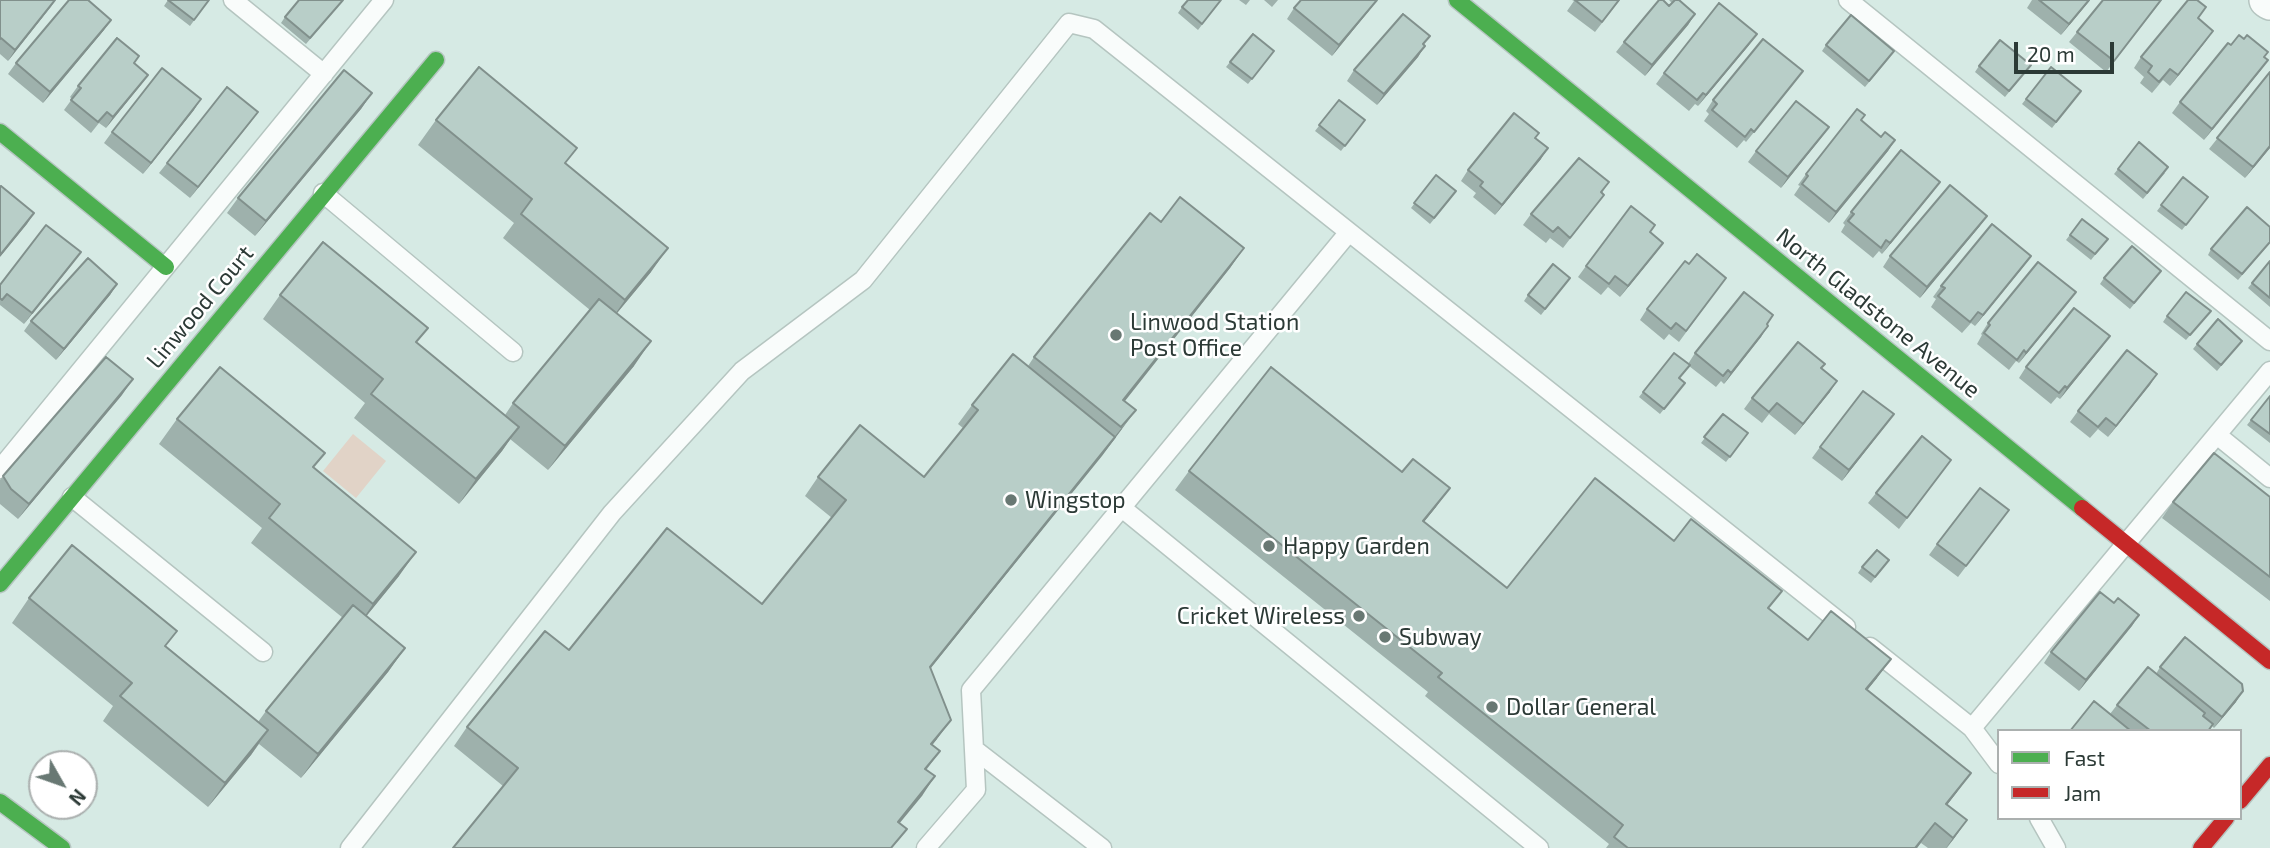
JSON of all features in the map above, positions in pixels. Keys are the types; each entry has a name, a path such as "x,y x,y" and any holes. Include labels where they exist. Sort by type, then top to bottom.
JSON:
{"street":[{"name":"North Gladstone Avenue","path":"1457,0 2270,661"},
{"name":"Linwood Court","path":"0,584 436,60"},
{"path":"0,132 166,267"},
{"path":"2242,799 2270,765"},
{"path":"0,802 62,848"},
{"path":"2202,848 2224,820"}],"lane":[{"path":"233,0 324,74"},
{"path":"1,466 384,0"},
{"path":"1848,0 2270,341"},
{"path":"350,848 612,513 742,370 863,280 1069,23 1094,29 1972,728 1997,761"},
{"path":"323,193 513,352"},
{"path":"926,848 976,790 971,690 1349,232"},
{"path":"1972,728 2270,371"},
{"path":"2217,435 2270,478"},
{"path":"72,497 262,652"},
{"path":"1122,508 1539,848"},
{"path":"974,749 1102,848"},
{"path":"2040,820 2056,848"}],"shaded area":[{"path":"353,434 386,461 356,498 323,471"}],"building":[{"path":"0,0 55,0 15,50 0,39"},
{"path":"69,0 88,0 111,20 50,92 16,63"},
{"path":"168,0 209,0 194,20"},
{"path":"299,0 343,0 310,38 285,17"},
{"path":"1188,0 1221,0 1202,24 1182,7"},
{"path":"1301,0 1377,0 1339,45 1294,8"},
{"path":"1575,0 1619,0 1602,22"},
{"path":"1659,0 1669,6 1679,0 1695,14 1652,65 1624,42"},
{"path":"2039,0 2089,0 2069,24"},
{"path":"2103,0 2161,0 2114,61 2077,32"},
{"path":"2188,0 2197,0 2206,7 2198,18 2213,31 2178,75 2170,69 2159,82 2148,72 2152,66 2141,57"},
{"path":"1719,3 1757,34 1706,95 1703,93 1697,100 1664,73"},
{"path":"1403,14 1430,36 1423,44 1425,46 1384,94 1354,70"},
{"path":"1851,15 1894,51 1869,81 1826,45"},
{"path":"1253,34 1274,51 1252,79 1230,62"},
{"path":"2239,35 2244,39 2247,35 2268,52 2264,57 2268,60 2212,129 2180,102 2228,43 2231,45"},
{"path":"117,38 139,56 134,63 148,75 113,117 107,112 98,122 71,100 81,88 78,86"},
{"path":"1763,39 1803,71 1754,132 1751,129 1745,137 1712,110 1717,104 1713,100"},
{"path":"2000,40 2031,65 2009,91 1979,66"},
{"path":"479,67 577,148 565,163 668,248 625,300 521,214 532,199 436,120"},
{"path":"2051,67 2081,91 2056,122 2026,99"},
{"path":"162,68 201,99 151,163 112,132"},
{"path":"344,70 372,93 266,221 238,198"},
{"path":"2270,72 2270,146 2253,167 2217,138"},
{"path":"227,87 258,112 198,187 167,163"},
{"path":"1339,100 1365,120 1345,146 1319,125"},
{"path":"1796,101 1829,127 1788,177 1756,151"},
{"path":"1857,109 1865,115 1861,120 1881,137 1885,132 1895,140 1836,212 1802,184 1808,176 1806,174"},
{"path":"1514,113 1539,133 1535,138 1548,148 1502,205 1480,186 1483,182 1468,170"},
{"path":"2139,142 2168,167 2147,193 2118,169"},
{"path":"1901,150 1940,182 1890,243 1886,240 1881,248 1848,221 1854,214 1851,212"},
{"path":"1579,158 1609,182 1601,192 1604,195 1570,238 1558,227 1553,232 1531,214"},
{"path":"1436,175 1456,191 1434,218 1414,203"},
{"path":"2183,177 2208,197 2186,225 2161,205"},
{"path":"1950,185 1987,216 1927,287 1890,256"},
{"path":"0,187 34,213 0,255"},
{"name":"Linwood Station Post Office","path":"1180,197 1244,248 1123,400 1136,410 1121,427 1034,357 1150,213 1161,222"},
{"path":"1631,206 1655,225 1650,232 1663,243 1628,286 1615,276 1609,284 1586,266"},
{"path":"2247,207 2270,227 2270,242 2242,274 2211,249"},
{"path":"2082,219 2108,239 2095,254 2070,235"},
{"path":"1992,224 2031,256 1983,315 1978,312 1970,322 1938,296 1945,288 1941,286"},
{"path":"46,225 81,252 32,313 7,294 2,300 0,285"},
{"path":"323,242 428,328 416,342 519,427 476,479 371,394 383,379 280,295"},
{"path":"2132,246 2161,271 2134,303 2104,278"},
{"path":"1697,254 1726,278 1686,331 1676,323 1671,329 1647,309 1685,261 1689,264"},
{"path":"88,258 117,284 64,349 31,321"},
{"path":"2270,261 2270,298 2252,283"},
{"path":"2038,262 2076,292 2026,353 2024,350 2017,360 1984,333 1990,325 1988,323"},
{"path":"1553,264 1570,278 1545,309 1528,295"},
{"path":"1744,292 1773,315 1768,326 1731,373 1728,370 1723,376 1695,353"},
{"path":"2186,292 2211,311 2190,335 2167,316"},
{"path":"599,299 651,341 565,446 513,403"},
{"path":"2074,308 2110,336 2067,388 2065,386 2059,393 2026,367"},
{"path":"2218,319 2242,341 2221,365 2197,344"},
{"path":"1798,342 1825,364 1821,368 1837,381 1803,424 1777,403 1769,412 1752,398"},
{"path":"2127,350 2157,374 2116,426 2106,418 2098,427 2078,411"},
{"path":"1674,353 1690,365 1679,378 1685,383 1664,409 1643,392"},
{"path":"1013,354 1115,437 930,667 951,720 931,744 940,751 925,769 935,776 898,822 907,829 891,848 453,848 518,768 467,727 545,631 569,650 667,528 762,604 846,500 818,477 860,425 924,477 978,410 972,405"},
{"path":"106,357 133,379 29,504 11,489 3,476"},
{"path":"220,367 325,453 313,467 416,552 373,604 269,518 280,504 177,419"},
{"path":"1271,367 1402,472 1413,459 1450,488 1423,521 1507,588 1595,478 1674,541 1691,519 1782,591 1768,608 1808,640 1831,611 1891,659 1866,689 1971,773 1946,804 1967,820 1953,838 1935,823 1915,848 1628,848 1614,837 1623,825 1438,677 1442,673 1189,471"},
{"path":"1863,391 1894,414 1849,470 1820,447"},
{"path":"2270,396 2270,434 2251,420"},
{"path":"1723,414 1748,433 1730,457 1704,437"},
{"path":"1922,436 1951,460 1907,518 1876,493"},
{"path":"2214,453 2270,497 2270,577 2173,502"},
{"path":"1980,488 2009,510 1966,566 1937,544"},
{"path":"72,545 177,631 165,646 268,730 225,783 120,696 132,683 29,598"},
{"path":"1877,550 1889,560 1875,577 1862,567"},
{"path":"2100,592 2114,603 2118,598 2139,615 2086,680 2051,652"},
{"path":"353,605 405,648 318,754 266,711"},
{"path":"2185,637 2242,684 2243,691 2222,717 2160,667"},
{"path":"2148,667 2205,713 2203,716 2213,724 2209,729 2148,729 2117,705"},
{"path":"2094,701 2129,729 2072,729"}],"traffic: fast":[{"path":"1457,0 2082,508"},
{"path":"0,584 436,60"},
{"path":"0,132 166,267"},
{"path":"0,802 62,848"}],"traffic: jam":[{"path":"2082,508 2270,661"},
{"path":"2242,799 2270,765"},
{"path":"2201,848 2224,820"}],"place":[{"name":"Linwood Station Post Office","path":"1116,335"},
{"name":"Wingstop","path":"1011,500"},
{"name":"Happy Garden","path":"1269,546"},
{"name":"Cricket Wireless","path":"1359,616"},
{"name":"Subway","path":"1385,637"},
{"name":"Dollar General","path":"1492,707"}]}
